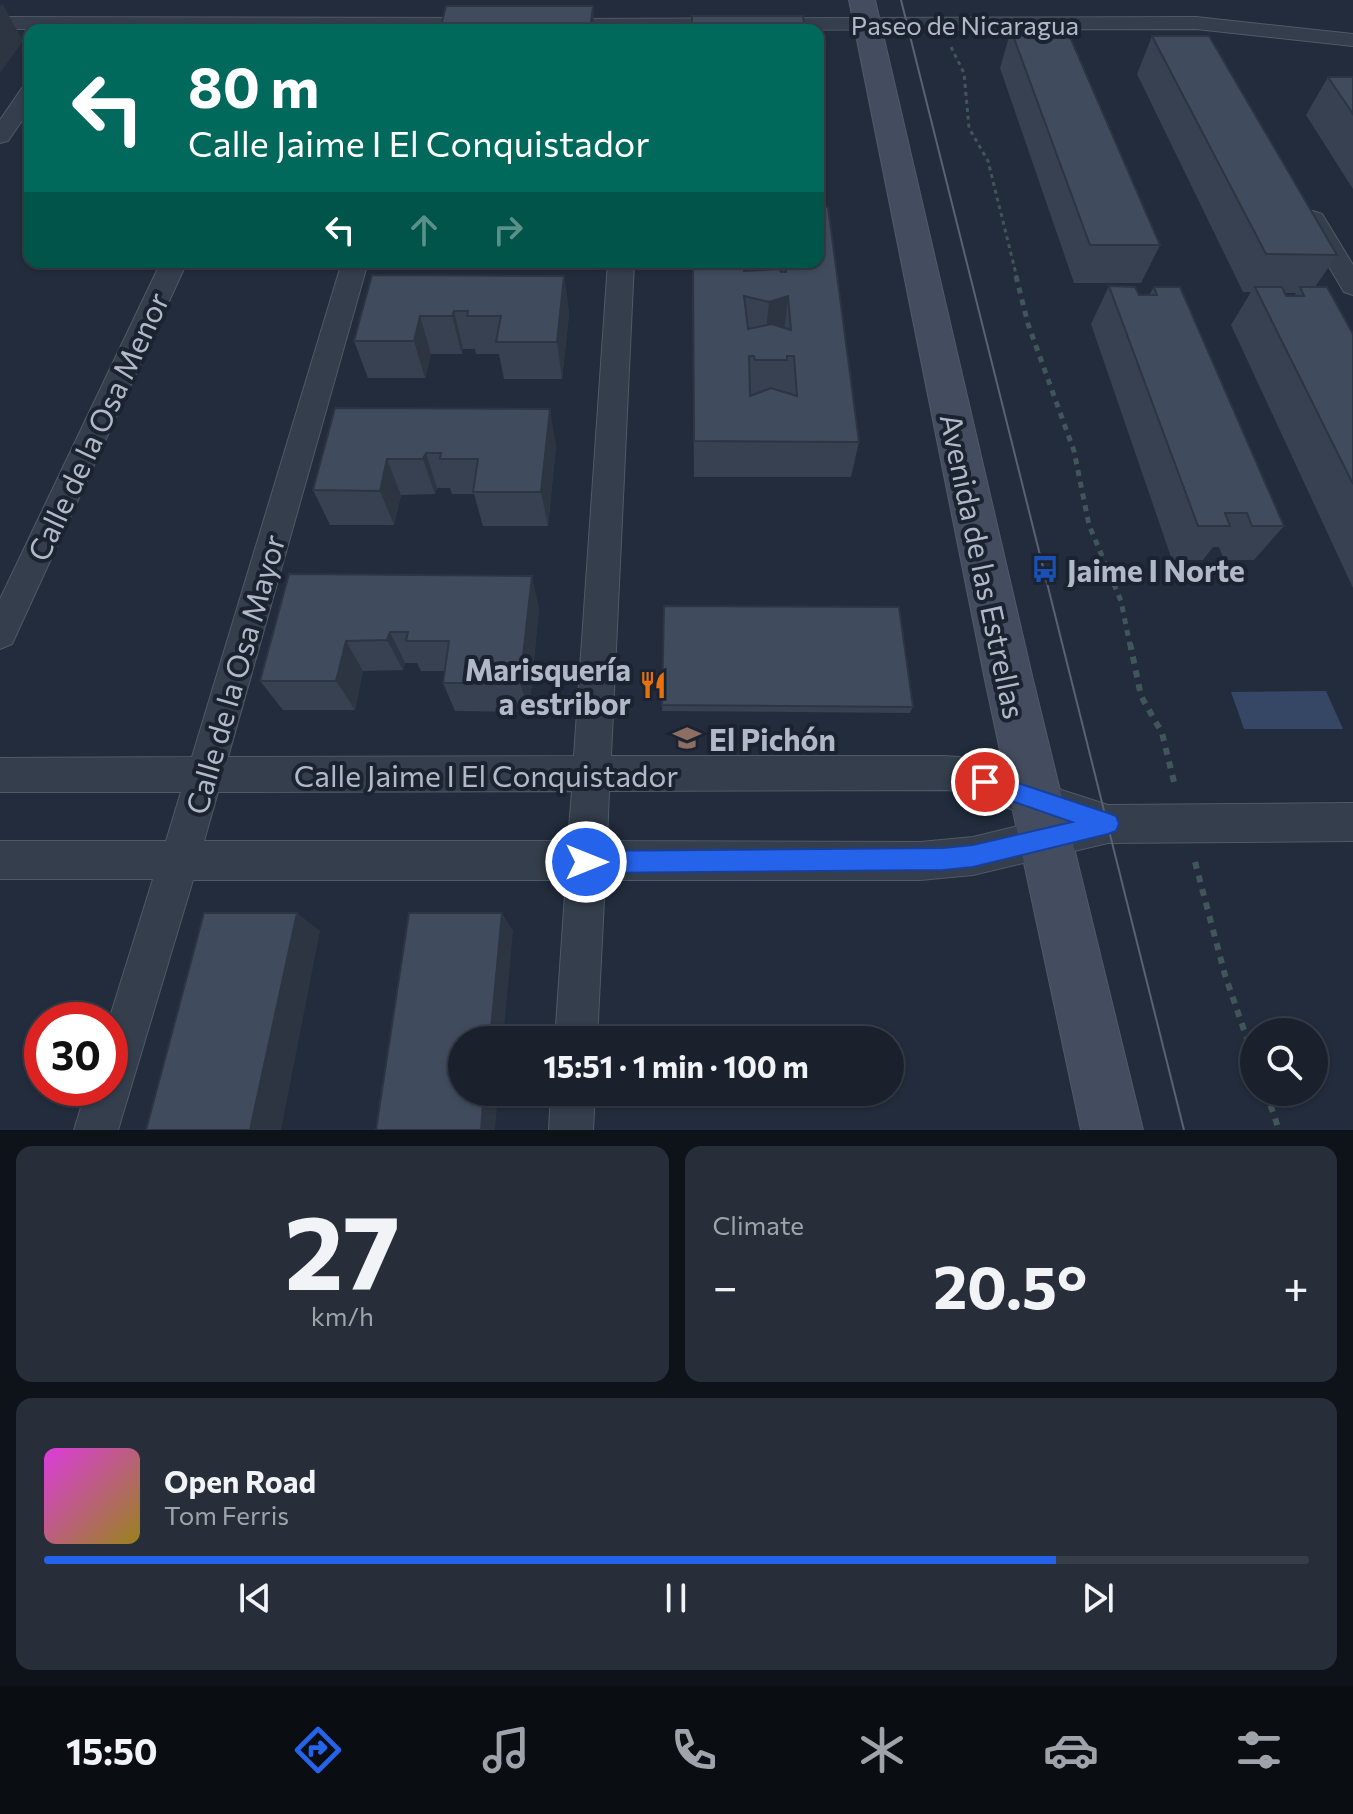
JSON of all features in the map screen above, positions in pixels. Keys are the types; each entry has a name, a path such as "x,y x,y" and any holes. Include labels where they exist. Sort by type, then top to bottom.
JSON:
{"street":[{"path":"0,10 84,16 498,16"},
{"name":"Paseo de Nicaragua","path":"864,12 953,22 1193,18 1353,40"},
{"name":"Paseo de Nicaragua","path":"538,17 635,21 864,12 1193,18 1353,30"},
{"name":"Avenida de las Estrellas","path":"864,12 1040,819 1112,1130"},
{"path":"0,23 84,16"},
{"path":"1193,18 1209,44"},
{"path":"0,136 24,102"},
{"path":"1305,205 1353,286"},
{"name":"Calle de la Osa Menor","path":"0,634 171,268"},
{"name":"Calle de la Osa Mayor","path":"128,1027 353,268"},
{"path":"577,1026 621,268"},
{"name":"Calle Jaime I El Conquistador","path":"0,775 944,773 959,774 1040,819"},
{"path":"0,860 180,857 586,862 920,861 973,856 1040,819 1108,824 1353,822"},
{"name":"Calle de la Osa Mayor","path":"96,1130 104,1106"},
{"path":"571,1130 572,1106"}],"path":[{"path":"953,22 948,41 964,73 969,128 988,161 1028,324 1074,451 1089,525 1121,601 1141,696 1162,733 1225,975 1240,1018"},
{"path":"1271,1106 1279,1130"}],"water":[{"path":"1326,691 1343,729 1244,729 1231,692"}],"building":[{"path":"446,6 593,6 591,24 442,24"},
{"path":"692,16 803,16 804,24 692,24"},
{"path":"1011,30 1067,30 1160,245 1090,245"},
{"path":"1152,36 1209,36 1337,255 1266,254"},
{"path":"1328,77 1353,77 1353,114"},
{"path":"824,207 828,207 859,442 694,441 693,268 744,268 744,271 780,269 786,272 786,268 824,268","holes":["744,296 769,302 788,296 791,330 772,324 748,329","749,356 754,356 755,360 787,360 787,356 794,356 797,396 771,388 750,396"]},
{"path":"372,275 564,276 557,342 496,342 501,316 467,316 468,311 454,311 452,316 420,316 414,341 354,341"},
{"path":"1109,286 1135,287 1139,295 1157,295 1154,287 1180,287 1284,526 1252,526 1247,513 1225,513 1230,526 1198,526"},
{"path":"1255,287 1282,287 1286,296 1304,296 1300,287 1327,287 1353,334 1353,484"},
{"path":"335,408 550,409 541,492 473,492 478,459 440,459 441,453 426,453 423,459 387,459 380,491 313,490"},
{"path":"289,574 532,576 520,683 443,683 449,641 406,641 408,632 390,632 387,640 346,641 336,681 260,681"},
{"path":"664,606 899,607 913,707 662,705"},
{"path":"204,913 297,913 250,1130 146,1130"},
{"path":"409,913 502,913 491,1026 448,1026 448,1106 483,1106 481,1130 376,1130"}],"tram line":[{"path":"901,0 1184,1130"}],"place":[{"name":"Jaime I Norte","path":"1045,569"},
{"name":"Marisquería a estribor","path":"653,685"},
{"name":"El Pichón","path":"687,738"}],"route":[{"path":"586,862 920,861 973,856 1108,824 985,782"}]}
